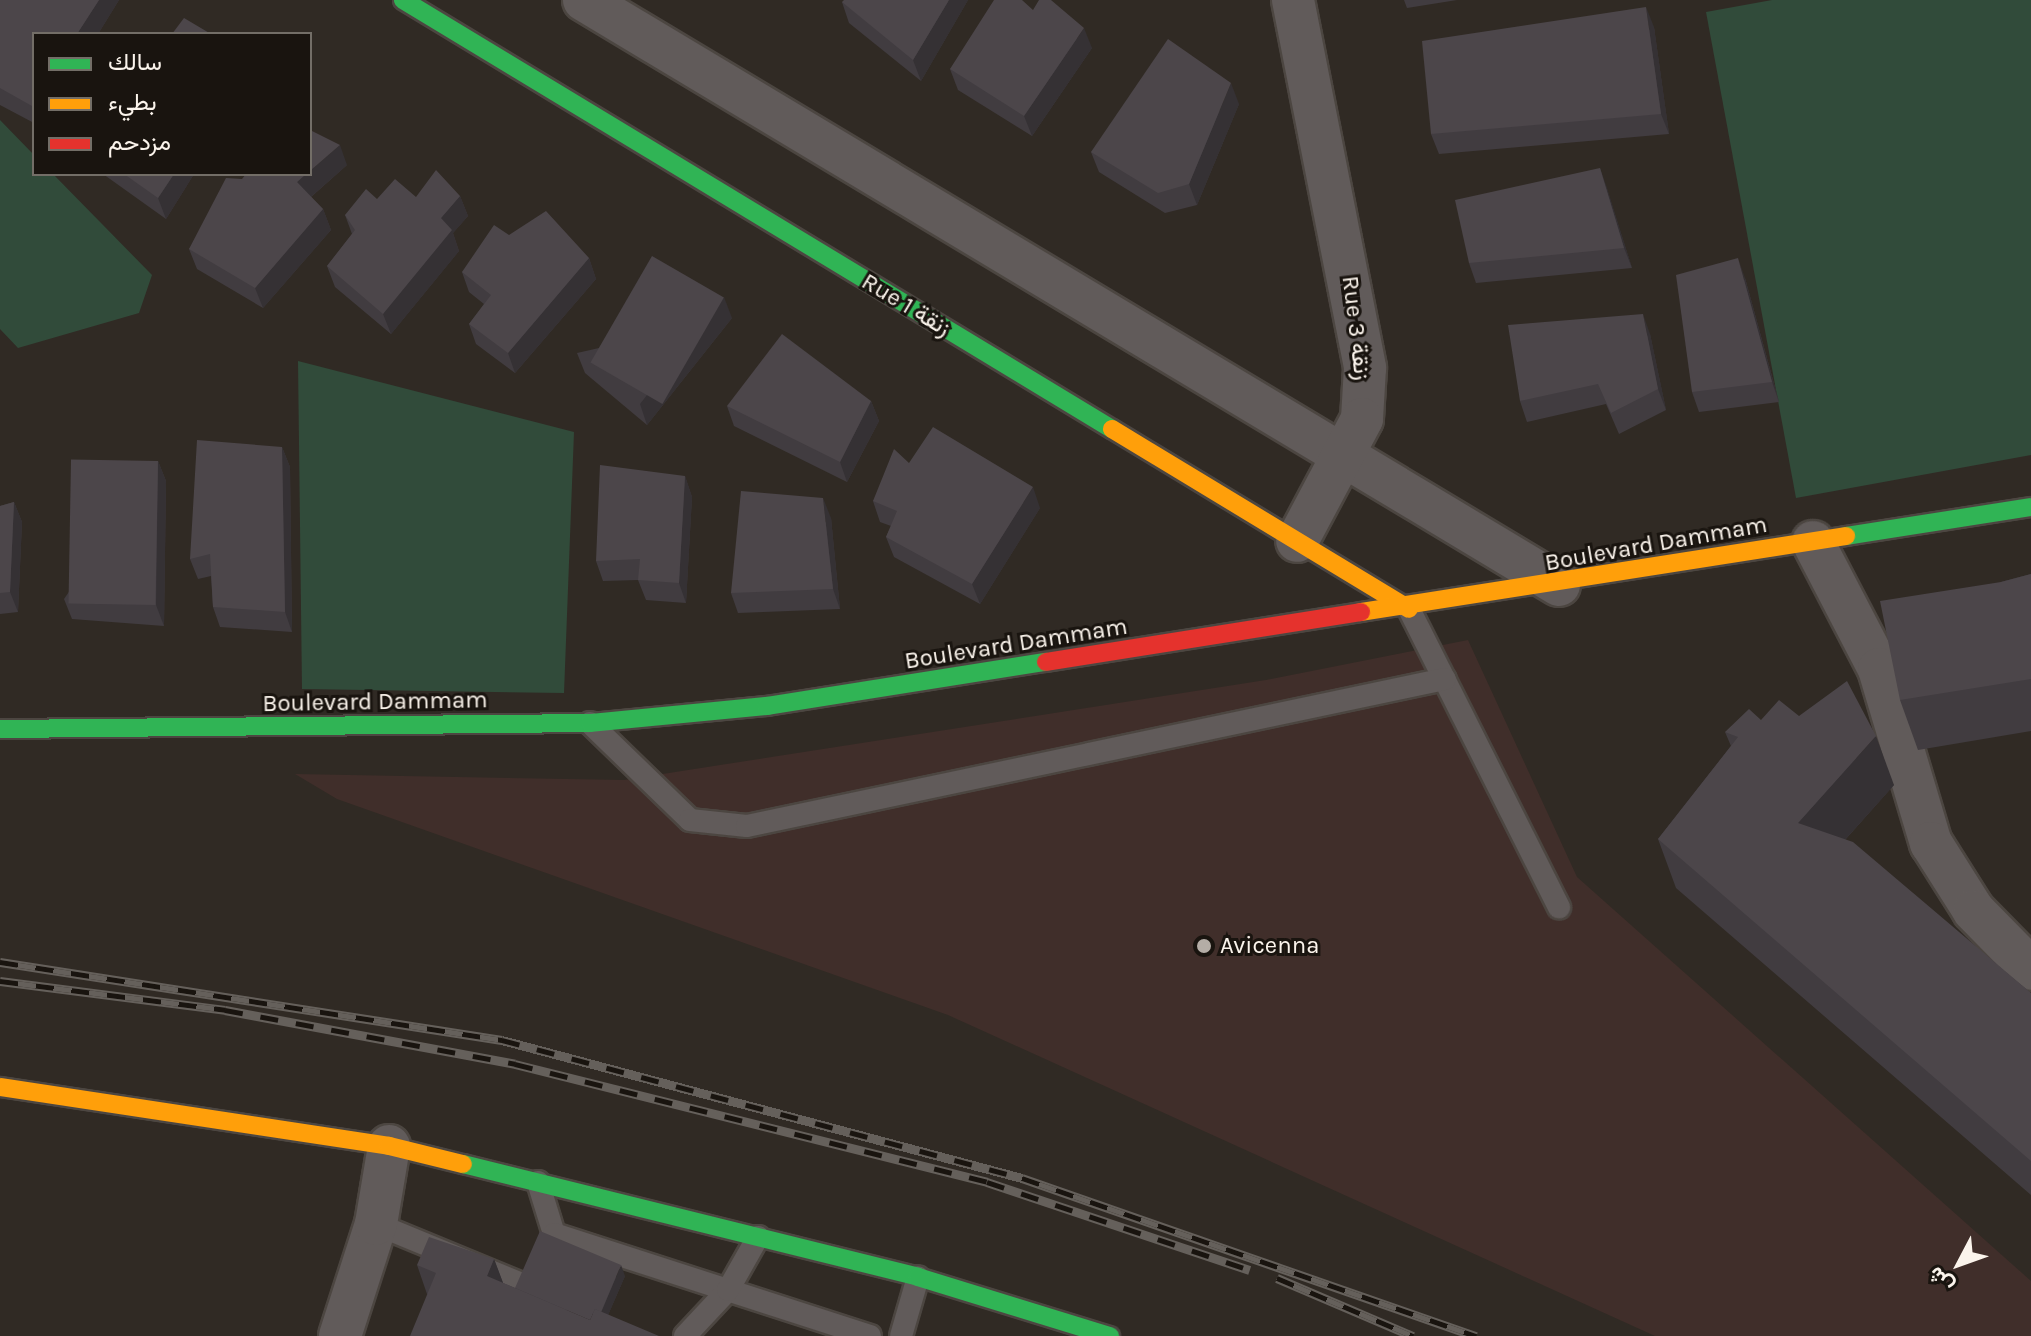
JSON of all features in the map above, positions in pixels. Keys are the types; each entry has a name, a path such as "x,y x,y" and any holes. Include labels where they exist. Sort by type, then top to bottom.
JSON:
{"street":[{"name":"Rue 1 زنقة","path":"403,0 1409,609"},
{"path":"584,0 1559,585"},
{"name":"Rue 3 زنقة","path":"1293,0 1365,368 1362,419 1346,457 1297,541"},
{"name":"Boulevard Dammam","path":"0,729 590,723 767,706 1409,609 2031,507"},
{"path":"1813,542 1879,669 1936,854 1974,911 2031,969"},
{"path":"0,1087 389,1146 918,1277 1110,1336"},
{"path":"340,1336 376,1224 389,1146"}],"lane":[{"path":"1409,609 1559,907"},
{"path":"590,723 690,820 747,826 1445,679"},
{"path":"538,1182 554,1234 870,1336"},
{"path":"376,1224 524,1285"},
{"path":"685,1336 728,1290 758,1237"},
{"path":"901,1336 918,1277"}],"shaded area":[{"name":"Avicenna","path":"1468,640 1577,877 2031,1281 2031,1336 1655,1336 948,1015 337,799 295,774 624,780 1266,680"}],"green space":[{"path":"1772,0 2031,0 2031,455 1796,498 1706,12"},
{"path":"0,120 32,153 32,176 55,176 152,275 139,313 18,348 0,329"},
{"path":"298,361 574,432 564,693 302,689"}],"building":[{"path":"0,0 99,0 78,32 32,32 32,106 0,88"},
{"path":"949,0 913,60 842,2"},
{"path":"994,0 1022,0 1033,10 1039,0 1051,0 1084,28 1024,116 950,69"},
{"path":"1646,7 1661,114 1431,134 1422,41"},
{"path":"184,18 208,32 174,32"},
{"path":"1168,39 1231,83 1189,184 1158,193 1091,152"},
{"path":"312,131 340,145 312,169"},
{"path":"1600,168 1624,248 1469,263 1455,200"},
{"path":"436,170 460,196 441,218 452,230 383,314 327,266 355,230 345,215 366,189 377,199 395,179 416,197"},
{"path":"127,176 173,176 158,198"},
{"path":"244,176 304,176 297,182 323,209 255,288 189,249 226,178 242,179"},
{"path":"546,211 589,258 508,353 469,324 491,295 462,272 494,225 509,235"},
{"path":"652,256 724,298 662,404 590,363"},
{"path":"1738,258 1772,382 1692,392 1676,275"},
{"path":"1643,314 1658,389 1611,413 1598,384 1520,401 1508,325"},
{"path":"782,334 871,401 840,462 727,406"},
{"path":"933,427 1033,487 972,584 886,537 897,511 873,501 894,449 909,463"},
{"path":"197,440 282,447 285,612 213,607 210,554 190,559"},
{"path":"71,459 158,461 155,605 69,603"},
{"path":"600,465 685,476 679,583 638,580 640,559 596,561"},
{"path":"741,491 823,498 833,589 731,593"},
{"path":"14,502 10,592 0,593 0,506"},
{"path":"2031,574 2031,679 1900,700 1880,601 2001,582"},
{"path":"1847,681 1876,736 1798,823 1853,842 2031,993 2031,1161 1658,839 1738,737 1725,732 1749,709 1761,720 1779,700 1799,716"},
{"path":"540,1231 621,1265 601,1312 595,1309 590,1320 515,1288"},
{"path":"429,1237 494,1259 487,1276 590,1320 595,1309 659,1336 410,1336 436,1273 417,1265"}],"railway":[{"path":"0,962 502,1040 1022,1178 1476,1336"},
{"path":"0,981 225,1010 515,1064 987,1182 1250,1270"},
{"path":"1277,1278 1413,1336"}],"traffic: fast":[{"path":"403,0 1112,429"},
{"path":"1846,536 2031,507"},
{"path":"0,729 590,723 767,706 1046,662"},
{"path":"463,1164 918,1277 1110,1336"}],"traffic: slow":[{"path":"1112,429 1409,609"},
{"path":"1361,612 1846,536"},
{"path":"0,1087 389,1146 463,1164"}],"traffic: jam":[{"path":"1046,662 1361,612"}],"place":[{"name":"Avicenna","path":"1204,946"}]}
